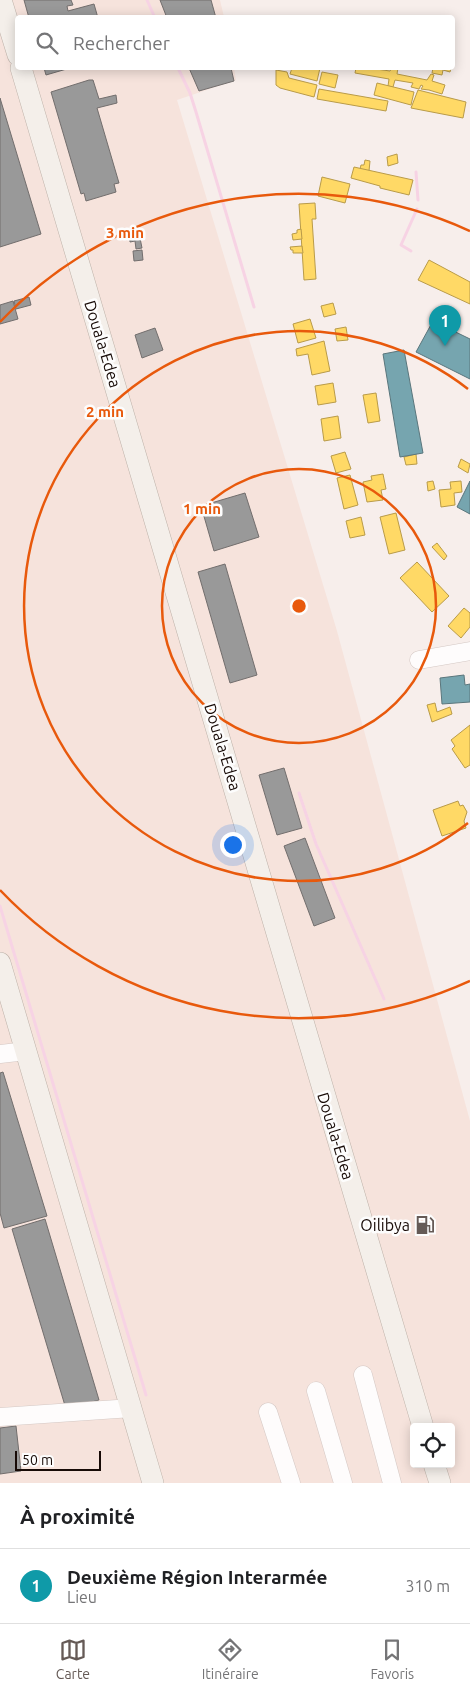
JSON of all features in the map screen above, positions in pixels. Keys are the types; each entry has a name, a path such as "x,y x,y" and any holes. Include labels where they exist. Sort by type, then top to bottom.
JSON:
{"main road":[{"path":"1,0 15,45"},
{"name":"Douala-Edea","path":"22,70 422,1423"},
{"path":"0,963 153,1483"},
{"path":"435,1468 440,1483"}],"street":[{"path":"419,660 470,651"},
{"path":"0,1054 26,1051"},
{"path":"363,1375 392,1483"},
{"path":"316,1391 343,1483"},
{"path":"0,1417 132,1408"},
{"path":"268,1412 291,1483"}],"shaded area":[{"path":"0,0 220,0 224,15 15,15 15,70 234,70 236,80 177,100 337,631 470,1121 470,1483 0,1483"}],"building: Logements":[{"path":"276,70 287,72 289,78 317,85 314,97 280,88 276,85"},
{"path":"291,70 320,70 317,81 290,74"},
{"path":"356,70 398,70 397,74 427,80 431,74 434,75 432,81 445,85 442,94 421,89 423,86 421,85 419,89 411,87 413,83 395,80 393,87 388,86 389,79 355,73"},
{"path":"433,70 443,70 442,75 432,73"},
{"path":"322,72 338,75 335,88 319,84"},
{"path":"377,83 414,92 411,105 374,95"},
{"path":"319,89 388,101 386,111 317,99"},
{"path":"418,90 466,102 463,118 411,108"},
{"path":"397,154 398,163 388,166 387,157"},
{"path":"365,160 370,161 369,171 360,169 361,165 364,165"},
{"path":"354,167 413,180 409,195 351,178"},
{"path":"322,177 350,184 345,203 318,196"},
{"path":"315,203 316,219 312,219 316,279 304,280 299,204"},
{"path":"301,229 302,239 293,240 292,234 297,233 297,230"},
{"path":"302,246 303,253 293,253 290,247"},
{"path":"429,260 470,282 470,304 418,280"},
{"path":"333,303 336,314 324,317 321,306"},
{"path":"310,319 316,338 298,343 293,324"},
{"path":"346,327 348,340 337,341 335,329"},
{"path":"324,341 330,371 312,375 308,354 297,356 296,349"},
{"path":"333,383 336,402 318,405 315,386"},
{"path":"376,393 380,421 368,423 363,395"},
{"path":"338,416 341,438 324,441 321,419"},
{"path":"345,452 351,469 336,473 331,456"},
{"path":"416,454 417,464 406,465 404,457"},
{"path":"461,459 470,464 468,473 458,467"},
{"path":"383,474 386,489 381,490 383,500 367,502 363,482 372,480 371,476"},
{"path":"350,475 358,505 344,509 337,478"},
{"path":"433,481 435,489 428,491 427,482"},
{"path":"461,481 462,492 454,493 455,505 441,507 439,490 451,489 450,482"},
{"path":"396,513 405,550 389,554 380,517"},
{"path":"361,517 365,535 350,538 346,521"},
{"path":"437,543 447,556 444,560 432,547"},
{"path":"417,562 449,596 432,612 400,578"},
{"path":"464,608 470,613 470,627 461,638 448,626"},
{"path":"435,703 437,712 450,707 452,714 432,722 427,705"},
{"path":"470,725 470,765 465,768 452,749 455,746 451,740"},
{"path":"458,801 460,806 463,805 467,812 464,821 466,828 442,836 433,810"}],"building: Public":[{"path":"433,321 470,339 470,379 416,352"},
{"path":"404,350 423,453 400,457 383,354"},
{"path":"470,481 470,514 457,507"},
{"path":"464,675 465,685 470,684 470,702 442,704 440,678"}],"building: Industrie":[{"path":"24,0 71,0 73,5 67,6 68,11 94,4 97,15 28,15"},
{"path":"160,0 211,0 215,15 166,15"},
{"path":"45,70 63,70 46,75"},
{"path":"190,70 231,70 234,81 199,91"},
{"path":"93,80 99,99 116,95 117,103 97,108 119,183 114,184 116,192 86,201 84,193 81,194 51,92"},
{"path":"0,98 41,234 0,247"},
{"path":"138,228 142,248 136,249 135,241 130,242 129,231"},
{"path":"142,250 143,260 134,261 133,251"},
{"path":"29,297 31,305 16,309 14,301"},
{"path":"13,301 18,319 0,324 0,305"},
{"path":"155,328 163,350 142,358 135,335"},
{"path":"245,493 259,537 214,551 201,506"},
{"path":"225,564 257,675 230,683 198,572"},
{"path":"284,768 302,828 277,835 259,775"},
{"path":"305,838 335,918 314,926 284,846"},
{"path":"3,1072 47,1216 4,1228 0,1213 0,1073"},
{"path":"45,1219 99,1400 66,1409 12,1229"},
{"path":"16,1426 21,1471 0,1474 0,1428"}],"waterway":[{"path":"147,0 154,15"},
{"path":"179,70 190,93 254,307"},
{"path":"416,172 418,200"},
{"path":"411,251 401,245 417,209"},
{"path":"299,793 316,844 384,999"},
{"path":"0,906 146,1395"}],"place":[{"name":"Deuxième Région Interarmée","path":"445,346"},
{"name":"Oilibya","path":"425,1225"}]}
